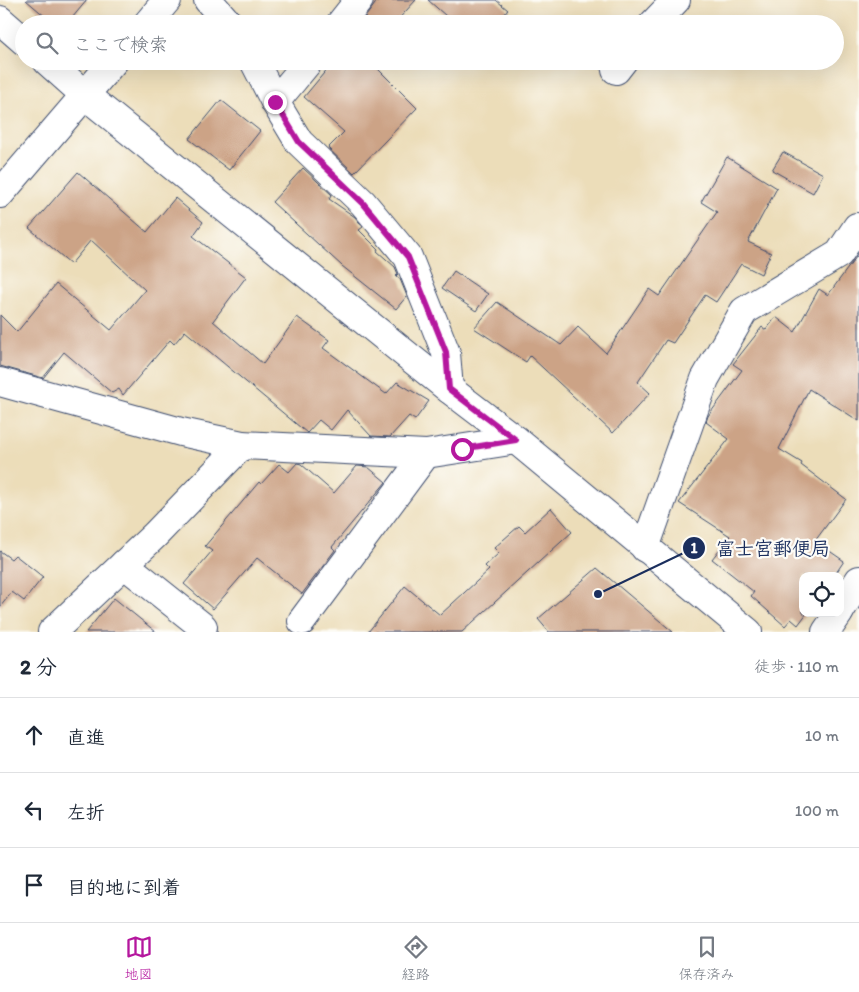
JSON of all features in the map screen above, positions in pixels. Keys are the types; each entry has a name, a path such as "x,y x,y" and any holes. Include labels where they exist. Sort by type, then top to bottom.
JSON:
{"street":[{"path":"155,15 168,0"},
{"path":"208,0 221,15"},
{"path":"347,15 359,0"},
{"path":"662,15 676,0"},
{"path":"0,20 15,33"},
{"path":"57,70 85,95 449,389 516,440 748,632"},
{"path":"0,194 106,70"},
{"path":"259,70 299,142 363,203 408,257 446,352 449,389"},
{"path":"275,102 302,70"},
{"path":"646,548 705,379 744,311 840,254 857,227"},
{"path":"0,382 181,432 242,445 426,454 516,440"},
{"path":"52,632 155,536 242,445"},
{"path":"302,621 426,454"},
{"path":"124,564 203,627"},
{"path":"844,605 859,580"},
{"path":"826,632 836,617"}],"building":[{"path":"26,0 87,0 74,15 44,15"},
{"path":"378,0 416,0 402,15 367,15"},
{"path":"428,0 496,0 508,10 504,15 445,15"},
{"path":"326,70 379,70 417,108 354,173 328,148 344,132 304,97"},
{"path":"221,100 260,131 229,170 189,139"},
{"path":"783,152 823,174 813,193 772,170"},
{"path":"727,157 777,188 748,242 771,253 761,274 741,264 716,302 705,295 673,343 666,340 638,382 650,393 613,433 530,356 526,362 474,328 497,302 561,345 578,327 606,353 649,289 659,296 717,212 701,202"},
{"path":"303,168 332,195 329,199 355,217 363,227 359,230 378,249 377,251 395,267 398,274 396,276 400,279 407,296 396,309 342,266 272,202"},
{"path":"78,172 147,232 175,198 203,222 193,236 246,277 213,321 263,364 297,317 329,340 323,348 386,394 397,382 429,401 415,420 409,416 390,437 371,436 347,410 331,430 319,420 307,433 185,331 174,344 170,340 123,395 119,389 112,393 64,352 43,378 0,366 0,315 17,332 56,284 111,330 145,290 91,240 71,264 29,228"},
{"path":"859,253 859,421 809,389 779,449 802,463 801,465 846,499 815,541 844,561 837,572 799,572 799,617 804,617 798,625 791,619 785,626 751,596 754,592 712,559 730,536 679,503 729,439 706,422 708,416 742,370 733,364 762,327 766,330 776,317 795,332 819,289 828,295"},
{"path":"454,271 488,294 476,311 442,288"},
{"path":"297,463 301,464 334,493 357,466 368,467 386,482 332,547 335,550 302,594 257,558 213,609 184,584 212,551 205,546 259,482 261,484 279,464 289,472"},
{"path":"551,508 572,532 462,632 368,632 405,586 440,615 489,570 485,566 499,553 494,548 519,526 525,532"},
{"path":"0,551 11,559 15,555 43,577 24,601 12,592 0,607"},
{"path":"597,568 673,632 549,632 538,619"},
{"path":"114,598 156,632 86,632"}],"place":[{"name":"富士宮郵便局","path":"598,594"}],"route":[{"path":"275,102 299,142 363,203 408,257 446,352 449,389 516,440 462,449"}]}
